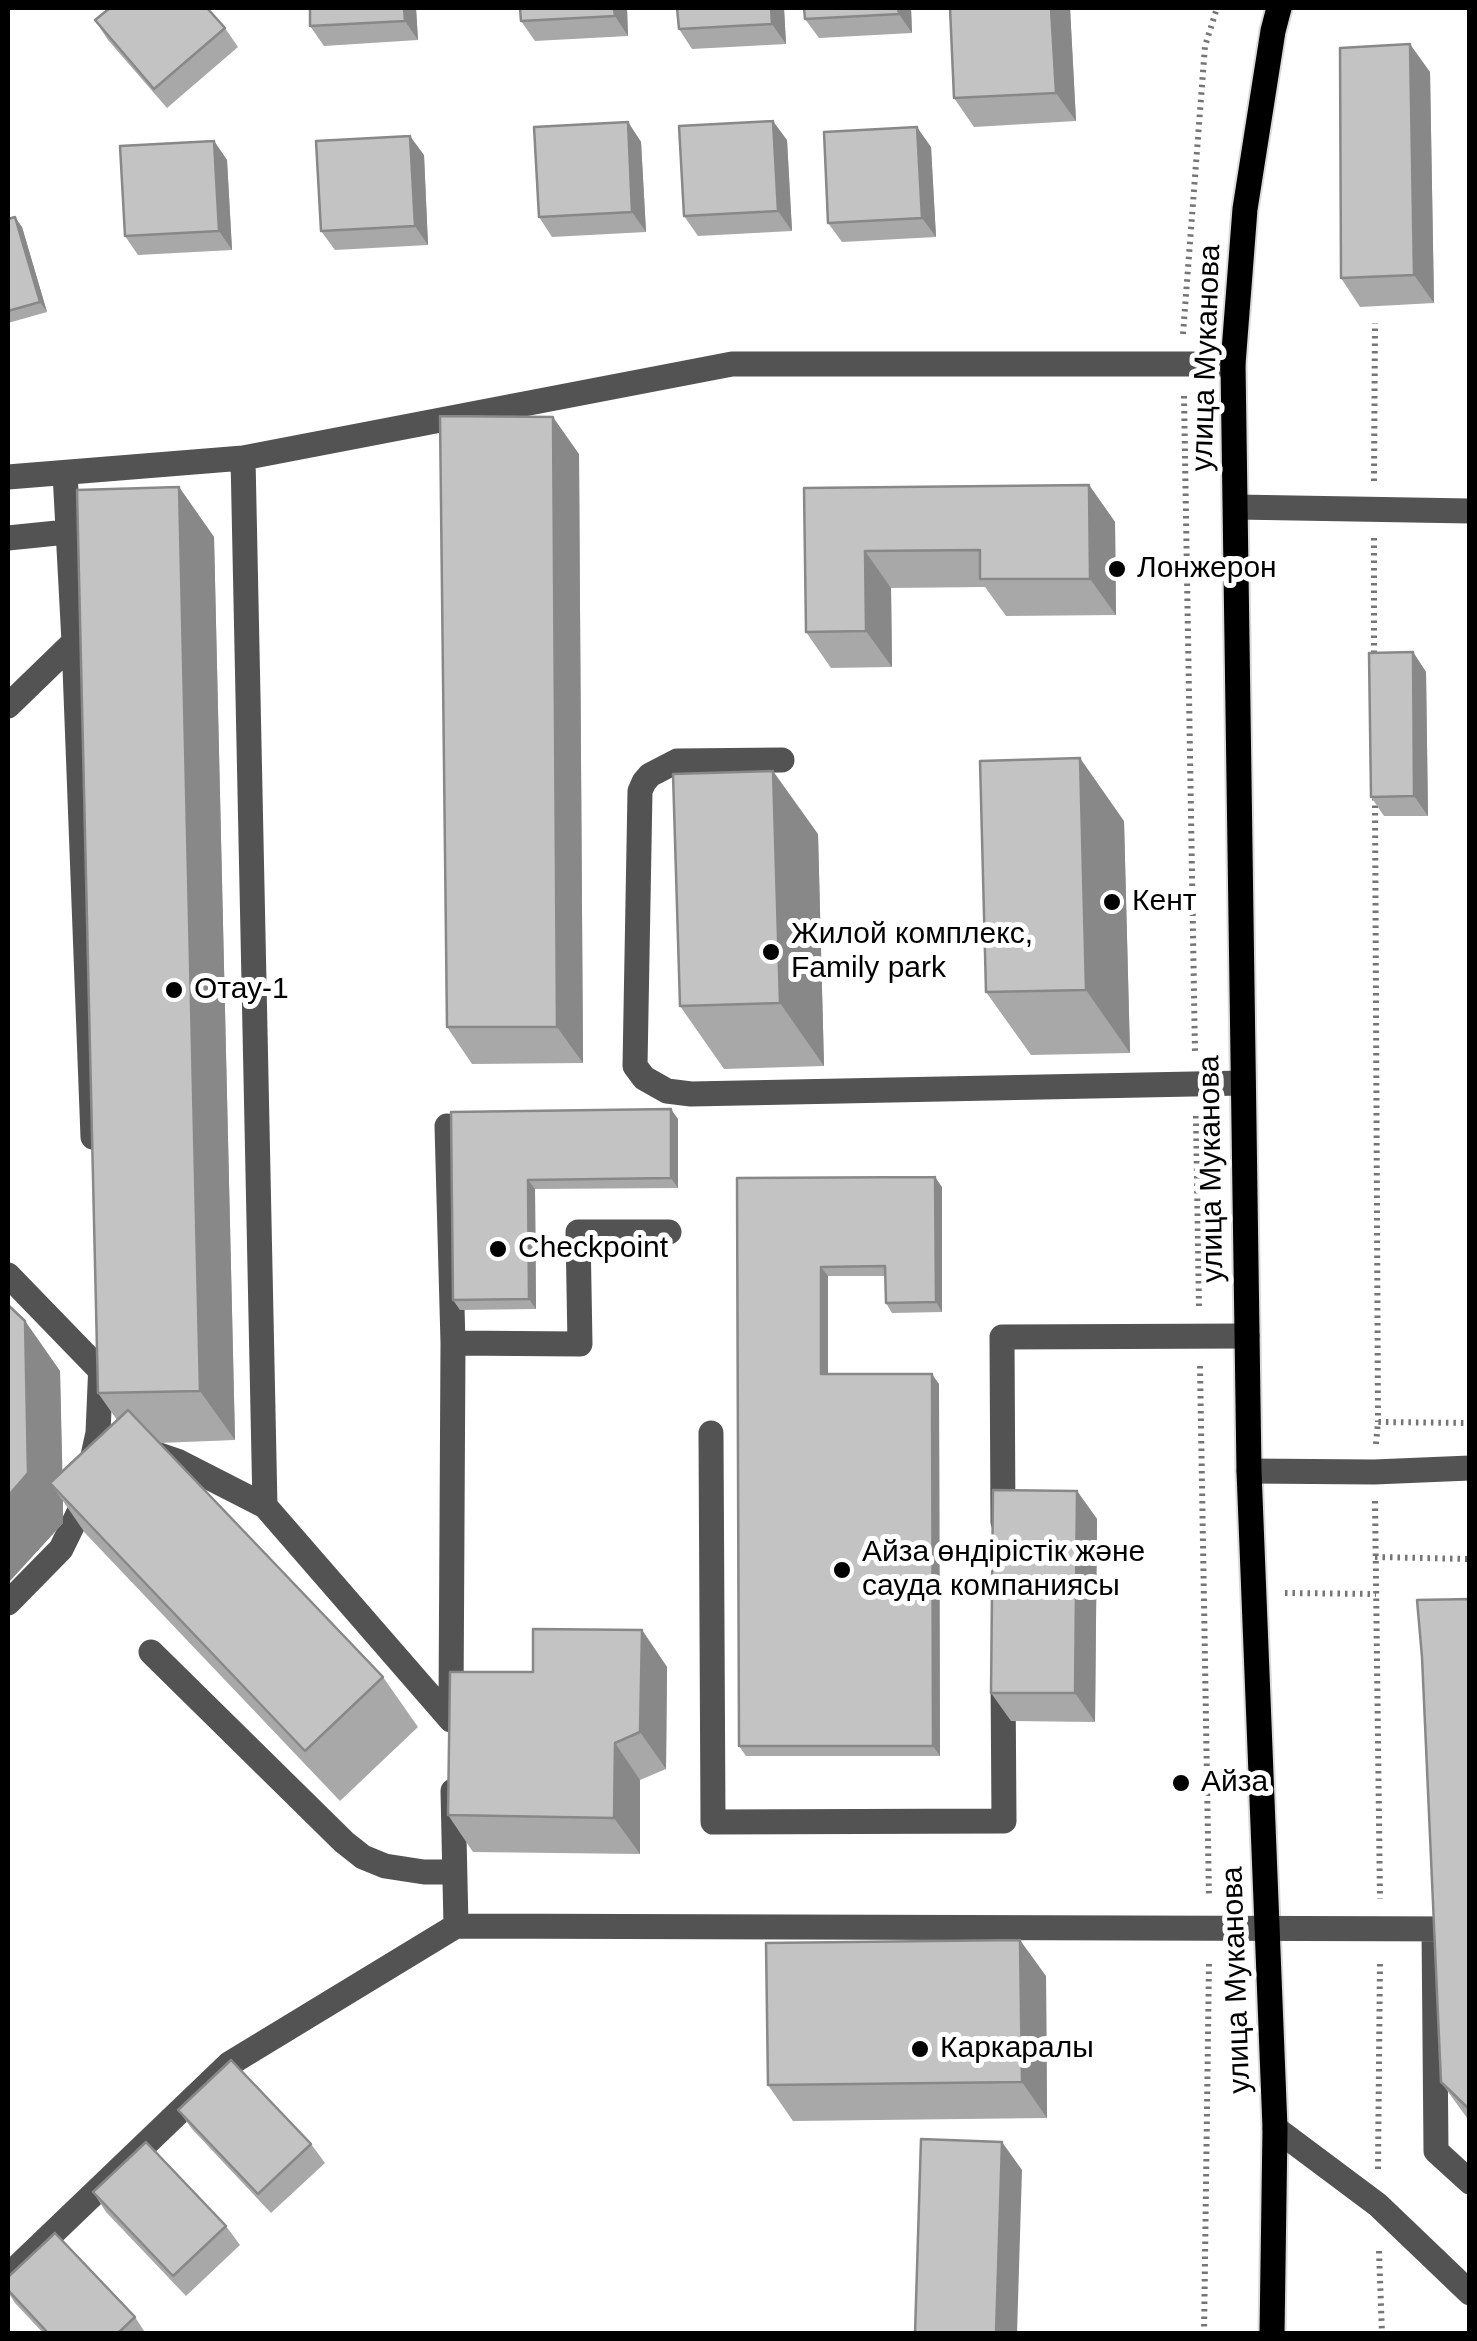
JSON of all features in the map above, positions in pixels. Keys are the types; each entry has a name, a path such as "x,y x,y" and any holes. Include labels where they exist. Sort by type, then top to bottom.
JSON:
{"main road":[{"name":"улица Муканова","path":"1272,2334 1275,2128 1249,1471 1233,364 1245,209 1280,8"}],"street":[{"path":"8,478 243,458 732,364 1233,364"},
{"path":"243,458 264,1506"},
{"path":"64,473 94,1155"},
{"path":"1236,508 1470,512"},
{"path":"8,538 67,532"},
{"path":"8,706 74,642"},
{"path":"782,760 677,760 650,776 640,791 635,1066 644,1078 668,1091 691,1094 1244,1083"},
{"path":"448,1126 456,1926"},
{"path":"453,1343 580,1344 578,1232 669,1232"},
{"path":"8,1274 102,1372"},
{"path":"8,1603 61,1548 82,1506 98,1433 100,1332"},
{"path":"1003,1550 1002,1337 1247,1336"},
{"path":"98,1433 176,1461 264,1506 452,1739"},
{"path":"711,1434 713,1822 1004,1821 1003,1646"},
{"path":"1249,1471 1470,1468"},
{"path":"151,1652 363,1858 384,1866 454,1872"},
{"path":"8,2276 228,2064 456,1926 1470,1929"},
{"path":"1434,1929 1436,2151 1470,2182"},
{"path":"1275,2128 1378,2205 1470,2294"}],"path":[{"path":"1183,334 1205,46 1217,8"},
{"path":"1374,668 1375,324"},
{"path":"1184,394 1195,1053"},
{"path":"1374,1472 1378,1422 1375,788"},
{"path":"1196,1113 1199,1313"},
{"path":"1200,1353 1210,1928 1204,2334"},
{"path":"1378,1422 1470,1424"},
{"path":"1375,1557 1470,1558"}],"building":[{"path":"110,8 207,8 225,28 154,89 95,20"},
{"path":"310,8 404,8 405,21 310,26"},
{"path":"520,8 614,8 615,16 521,21"},
{"path":"677,8 771,8 772,24 679,29"},
{"path":"804,8 898,8 899,14 805,19"},
{"path":"950,8 1051,8 1056,93 954,98"},
{"path":"1410,44 1414,275 1341,278 1340,48"},
{"path":"773,121 778,211 684,216 679,126"},
{"path":"628,122 632,212 539,217 534,127"},
{"path":"917,127 922,218 828,223 824,132"},
{"path":"410,136 415,226 321,231 316,141"},
{"path":"214,141 219,231 125,236 120,146"},
{"path":"15,217 40,302 8,311 8,219"},
{"path":"440,416 553,417 557,1027 447,1027"},
{"path":"1089,485 1090,579 980,579 980,550 865,551 866,631 806,632 804,488"},
{"name":"Отау-1","path":"179,487 200,1391 98,1393 77,490"},
{"path":"1413,652 1414,796 1371,797 1369,653"},
{"path":"1080,758 1086,990 986,992 980,761"},
{"path":"773,771 780,1003 680,1006 673,774"},
{"name":"Checkpoint","path":"671,1109 671,1178 528,1180 529,1299 453,1300 451,1112"},
{"name":"Айза өндірістік және сауда компаниясы","path":"935,1177 936,1302 886,1303 885,1266 821,1267 821,1374 932,1374 933,1746 739,1746 737,1178"},
{"path":"8,1305 25,1321 28,1473 8,1496"},
{"path":"128,1410 383,1677 305,1751 50,1483"},
{"path":"993,1490 1077,1491 1075,1693 991,1693"},
{"path":"1470,1599 1470,2110 1441,2082 1417,1600"},
{"path":"533,1629 642,1630 640,1732 615,1743 614,1818 448,1815 450,1672 533,1672"},
{"name":"Каркаралы","path":"1020,1940 1022,2082 768,2085 766,1943"},
{"path":"231,2060 311,2144 258,2194 178,2110"},
{"path":"921,2139 1002,2142 996,2334 915,2334"},
{"path":"146,2142 226,2226 173,2276 93,2192"},
{"path":"55,2233 135,2317 117,2334 49,2334 8,2290 8,2277"}],"place":[{"name":"Лонжерон","path":"1117,569"},
{"name":"Кент","path":"1112,902"},
{"name":"Жилой комплекс, Family park","path":"771,952"},
{"name":"Отау-1","path":"174,990"},
{"name":"Checkpoint","path":"498,1249"},
{"name":"Айза өндірістік және сауда компаниясы","path":"842,1570"},
{"name":"Айза","path":"1181,1783"},
{"name":"Каркаралы","path":"920,2049"}]}
